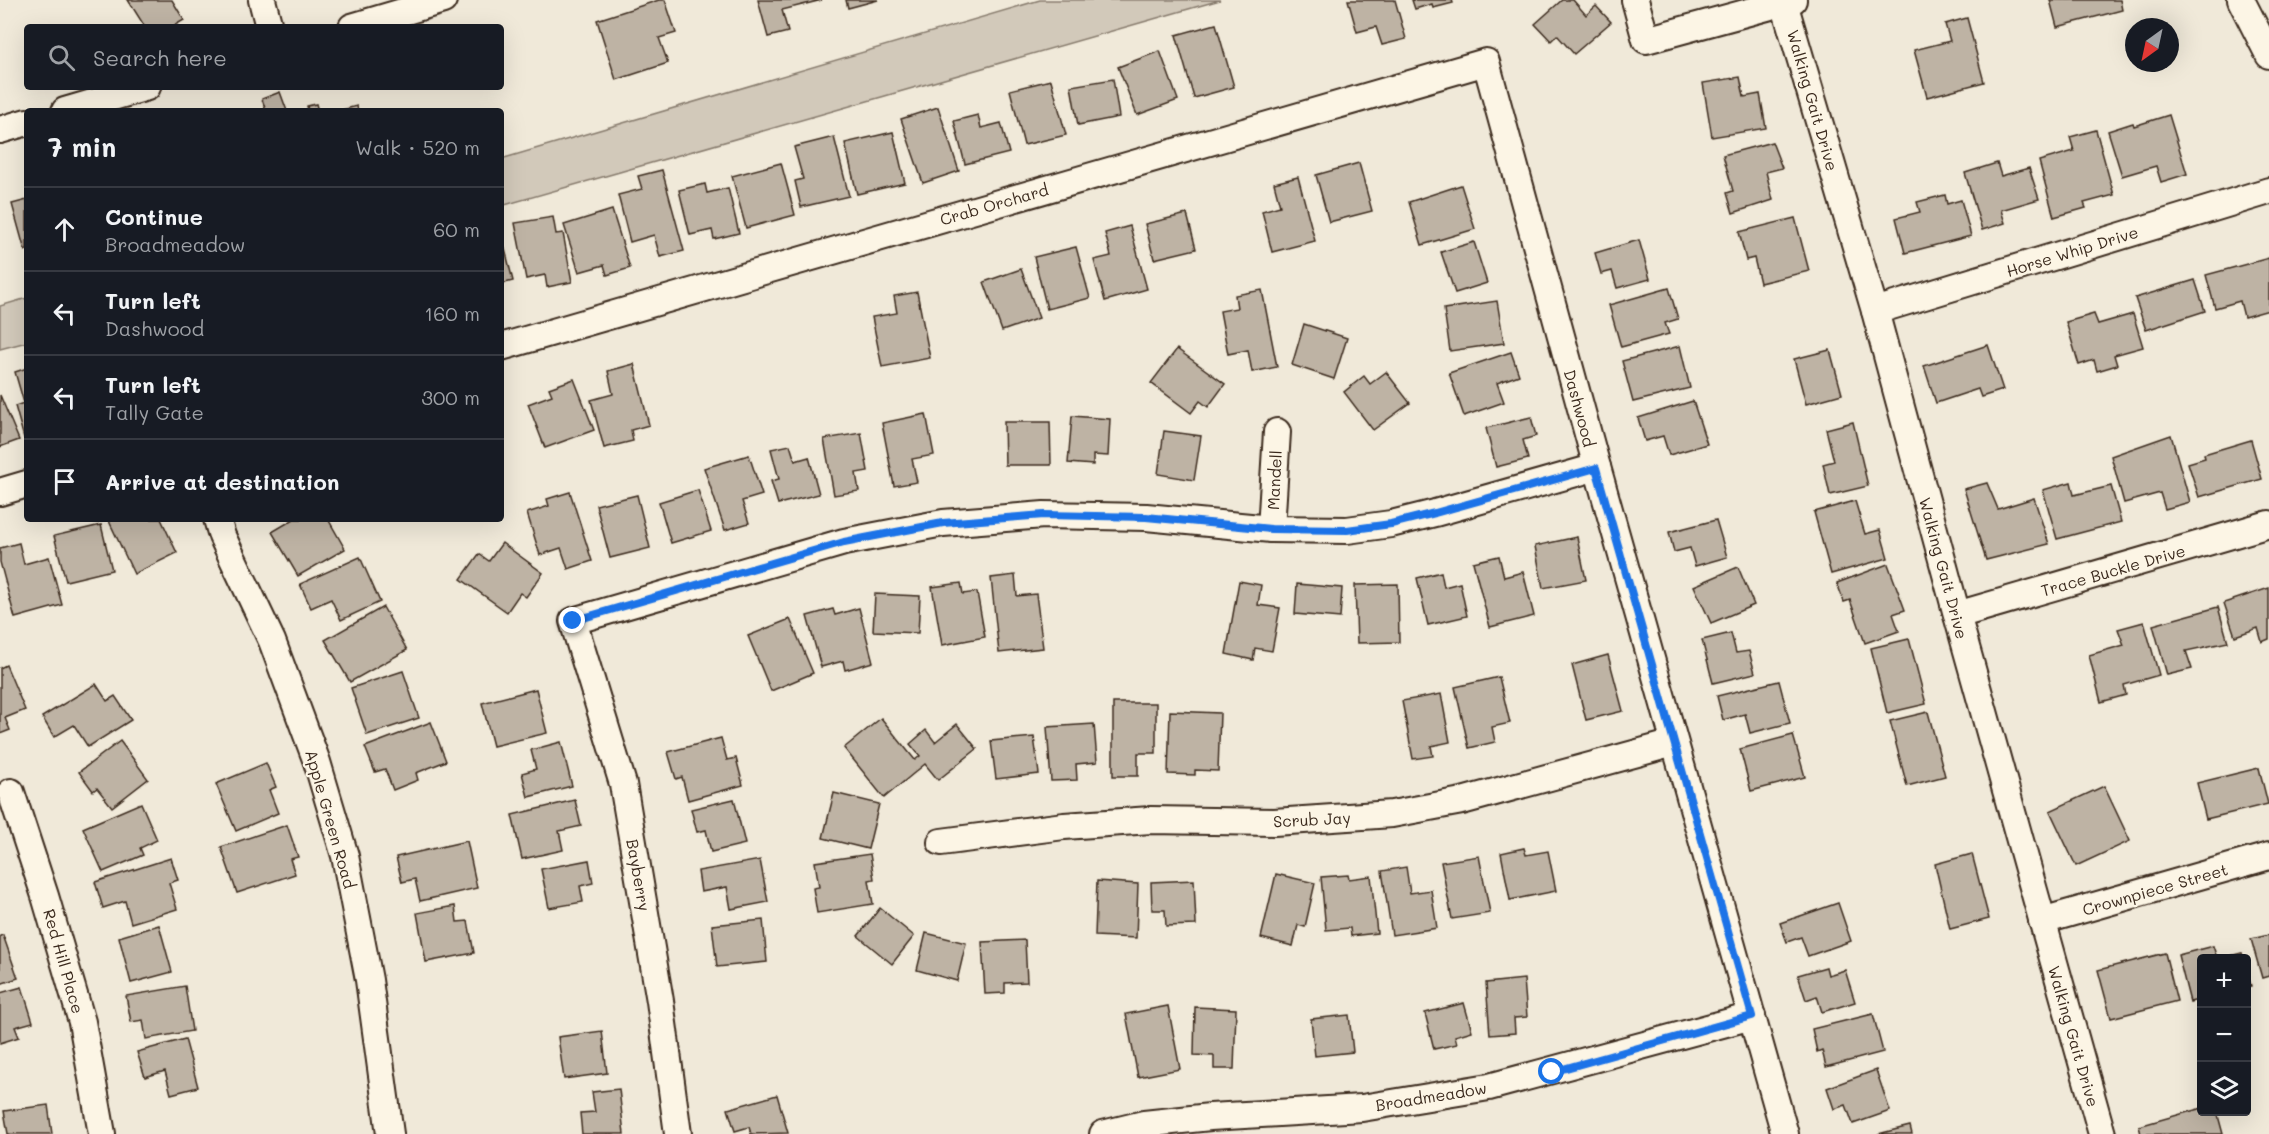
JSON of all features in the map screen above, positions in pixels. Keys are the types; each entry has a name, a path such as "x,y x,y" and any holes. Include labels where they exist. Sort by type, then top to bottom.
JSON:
{"street":[{"path":"262,0 268,24"},
{"path":"362,24 443,0"},
{"path":"1635,0 1647,40 1789,1"},
{"path":"2241,0 2269,55"},
{"name":"Walking Gait Drive","path":"1789,1 2102,1134"},
{"name":"Crab Orchard","path":"504,346 1486,62"},
{"name":"Dashwood","path":"1486,62 1596,468 1785,1134"},
{"path":"75,108 137,90"},
{"path":"0,130 24,123"},
{"name":"Horse Whip Drive","path":"1875,311 2269,191"},
{"name":"Mandell","path":"1271,529 1277,432"},
{"path":"1271,529 1347,530 1391,524 1596,468"},
{"path":"0,492 24,485"},
{"name":"Bayberry","path":"678,1134 660,1001 623,784 573,621 844,542 943,523 1056,515 1146,517 1271,529"},
{"name":"Apple Green Road","path":"218,522 222,536 272,641 309,740 345,856 369,980 390,1134"},
{"name":"Trace Buckle Drive","path":"1957,615 2269,524"},
{"name":"Scrub Jay","path":"941,842 1064,826 1129,821 1274,822 1392,814 1462,801 1674,743"},
{"name":"Red Hill Place","path":"11,792 45,896 82,1022 102,1134"},
{"name":"Crownpiece Street","path":"2042,921 2269,856"},
{"name":"Broadmeadow","path":"1103,1134 1144,1125 1210,1117 1362,1108 1489,1087 1552,1072 1752,1016"}],"shaded area":[{"path":"1040,0 1220,0 504,205 504,158"},
{"path":"24,299 24,343 0,349 0,306"}],"building":[{"path":"128,0 172,0 184,20 177,24 143,24"},
{"path":"665,0 676,33 659,38 668,63 616,80 597,20"},
{"path":"758,0 822,0 782,10 788,32 768,37"},
{"path":"846,0 878,0 848,8"},
{"path":"1348,0 1395,0 1406,39 1382,45 1376,27 1357,32"},
{"path":"1412,0 1452,0 1453,3 1433,8 1432,4 1415,9"},
{"path":"1562,0 1573,0 1586,15 1596,6 1611,22 1574,54 1557,35 1551,41 1535,24"},
{"path":"2050,0 2120,0 2122,10 2057,27"},
{"path":"1967,18 1984,82 1927,97 1914,50 1950,41 1945,24"},
{"path":"1216,24 1234,87 1194,98 1176,35"},
{"path":"1160,51 1178,100 1137,115 1118,67"},
{"path":"1740,77 1744,97 1760,94 1766,128 1712,137 1703,83"},
{"path":"1113,79 1119,117 1078,125 1071,86"},
{"path":"1051,80 1066,135 1024,145 1010,90"},
{"path":"280,92 286,108 265,108 262,99"},
{"path":"316,104 317,108 307,108 307,106"},
{"path":"938,107 959,171 923,183 901,119"},
{"path":"978,115 981,128 1001,123 1009,153 965,164 954,121"},
{"path":"2169,115 2187,174 2161,182 2156,166 2122,176 2108,131"},
{"path":"2096,130 2114,195 2084,203 2086,208 2054,217 2039,161 2074,151 2070,137"},
{"path":"893,132 905,183 857,194 845,143"},
{"path":"834,137 849,196 801,207 795,181 803,179 794,147"},
{"path":"1772,142 1782,168 1766,172 1773,200 1733,213 1727,193 1733,191 1723,155"},
{"path":"781,163 795,215 746,228 732,176"},
{"path":"1359,163 1372,211 1329,222 1316,175"},
{"path":"1997,163 2001,176 2029,168 2039,199 2001,210 2005,223 1982,230 1965,173"},
{"path":"662,170 684,251 660,257 654,235 630,242 618,195 642,189 638,176"},
{"path":"1298,177 1315,241 1272,252 1262,211 1280,206 1274,183"},
{"path":"705,184 707,193 728,188 739,233 714,239 712,230 690,235 679,190"},
{"path":"1461,185 1475,229 1422,245 1409,202"},
{"path":"1945,195 1947,204 1961,200 1971,236 1905,253 1896,218 1920,212 1917,202"},
{"path":"24,201 24,247 12,204"},
{"path":"612,210 630,268 607,275 604,265 579,272 564,225"},
{"path":"1187,214 1196,249 1154,259 1145,224"},
{"path":"553,217 556,234 563,233 572,282 547,287 545,275 526,279 515,223"},
{"path":"1795,218 1809,271 1760,283 1754,258 1746,260 1739,232"},
{"path":"1130,226 1147,289 1105,301 1094,260 1111,256 1105,233"},
{"path":"1639,240 1650,279 1617,288 1612,271 1601,274 1595,253"},
{"path":"1474,242 1487,283 1455,293 1441,252"},
{"path":"504,245 513,281 504,283"},
{"path":"1076,247 1090,298 1047,309 1034,257"},
{"path":"2269,258 2269,310 2244,317 2240,301 2215,308 2206,275"},
{"path":"1021,269 1039,318 1002,331 984,282"},
{"path":"2195,280 2205,311 2146,330 2135,298"},
{"path":"1669,288 1678,319 1665,323 1669,334 1621,347 1609,305"},
{"path":"1262,290 1277,367 1252,372 1248,350 1228,354 1220,311 1237,308 1235,295"},
{"path":"917,292 930,358 882,367 872,317 897,313 894,296"},
{"path":"1497,301 1504,343 1450,351 1444,309"},
{"path":"2094,314 2098,324 2133,314 2143,347 2114,355 2117,365 2097,371 2094,360 2079,365 2066,322"},
{"path":"1304,324 1347,338 1334,379 1292,365"},
{"path":"1988,345 2003,390 1981,397 1978,389 1936,403 1924,366"},
{"path":"1680,346 1690,388 1633,402 1622,361"},
{"path":"1177,349 1225,384 1208,407 1200,401 1191,413 1151,383"},
{"path":"1830,350 1842,394 1806,404 1794,359"},
{"path":"1511,352 1519,375 1497,383 1504,402 1464,416 1449,373"},
{"path":"634,364 649,425 631,430 633,441 604,448 591,400 613,394 608,371"},
{"path":"24,369 24,403 15,372"},
{"path":"1386,372 1410,403 1373,430 1344,392 1364,376 1370,384"},
{"path":"574,379 594,430 545,448 528,404 552,395 549,388"},
{"path":"0,395 19,440 0,447"},
{"path":"1693,401 1707,444 1669,455 1663,436 1645,441 1638,418"},
{"path":"24,403 24,438 15,406"},
{"path":"926,414 934,455 912,459 917,482 894,486 882,423"},
{"path":"1072,416 1110,419 1108,456 1093,455 1093,465 1068,463"},
{"path":"1531,417 1536,436 1523,440 1528,459 1496,467 1486,428"},
{"path":"1004,422 1050,422 1051,465 1005,465"},
{"path":"1853,422 1868,486 1830,495 1823,464 1834,461 1826,429"},
{"path":"1164,431 1201,436 1194,480 1158,474"},
{"path":"861,433 868,471 856,473 859,491 834,495 824,439"},
{"path":"2171,435 2190,502 2165,509 2160,493 2124,503 2111,456"},
{"path":"2251,440 2262,479 2199,497 2188,463 2205,458 2204,454"},
{"path":"790,445 795,461 809,457 819,494 778,504 771,481 779,479 771,449"},
{"path":"749,455 762,495 742,501 749,523 725,530 704,468"},
{"path":"2071,482 2074,495 2111,486 2121,522 2057,539 2043,490"},
{"path":"1987,483 1998,509 2034,498 2049,544 1986,560 1964,489"},
{"path":"698,490 711,531 671,543 659,502"},
{"path":"570,492 592,561 568,569 561,548 540,555 527,513 549,506 547,499"},
{"path":"637,495 650,548 610,558 596,505"},
{"path":"1855,501 1865,534 1880,530 1888,558 1831,574 1814,512"},
{"path":"1716,520 1727,557 1695,566 1690,548 1674,552 1669,532"},
{"path":"109,522 162,522 177,553 134,574"},
{"path":"289,522 330,522 345,549 298,576 272,532"},
{"path":"101,525 112,570 66,581 54,536"},
{"path":"1577,537 1586,580 1543,588 1535,546"},
{"path":"19,543 24,564 49,557 62,605 15,618 0,562 0,548"},
{"path":"502,543 543,573 526,597 520,593 507,612 461,579 479,554 489,561"},
{"path":"1499,556 1504,577 1523,572 1534,616 1490,627 1473,562"},
{"path":"360,557 380,602 341,620 331,599 311,608 300,584"},
{"path":"1888,564 1905,610 1893,614 1899,631 1865,643 1850,600 1844,602 1837,583"},
{"path":"1738,567 1754,605 1711,623 1694,586"},
{"path":"1441,572 1444,587 1460,583 1467,616 1428,625 1417,578"},
{"path":"1015,575 1017,596 1036,594 1043,648 999,653 991,578"},
{"path":"1239,581 1261,585 1258,605 1280,608 1272,651 1255,648 1253,660 1226,654"},
{"path":"961,583 963,594 977,592 985,637 942,645 932,587"},
{"path":"1297,584 1342,588 1340,618 1295,614"},
{"path":"1398,584 1399,642 1357,643 1355,585"},
{"path":"2269,588 2269,639 2262,642 2258,628 2235,636 2224,603"},
{"path":"875,594 920,596 918,633 873,631"},
{"path":"383,607 407,650 350,682 325,640"},
{"path":"2218,607 2228,642 2186,651 2192,669 2167,675 2153,625"},
{"path":"859,608 873,662 845,670 843,661 821,667 807,616 833,609 835,615"},
{"path":"790,619 813,673 771,691 748,636"},
{"path":"2144,622 2159,675 2124,685 2126,695 2101,702 2089,655 2124,645 2118,629"},
{"path":"1731,633 1736,653 1749,651 1755,673 1713,683 1702,640"},
{"path":"1909,639 1926,704 1887,713 1871,648"},
{"path":"1608,655 1623,711 1586,720 1572,665"},
{"path":"6,665 25,710 5,718 10,730 0,734 0,668"},
{"path":"403,671 419,718 367,735 351,688"},
{"path":"1499,677 1510,723 1492,727 1495,742 1469,748 1455,687"},
{"path":"1779,681 1790,723 1750,733 1745,714 1723,720 1717,696"},
{"path":"96,684 107,701 115,696 131,720 88,747 74,725 54,737 42,717"},
{"path":"536,689 547,733 493,746 482,703"},
{"path":"1441,694 1450,742 1431,746 1433,756 1413,759 1402,701"},
{"path":"1113,703 1156,703 1156,753 1138,753 1138,776 1113,776"},
{"path":"1170,711 1220,713 1218,771 1195,770 1195,775 1168,774"},
{"path":"1928,712 1945,776 1907,786 1890,721"},
{"path":"881,718 915,760 920,756 910,744 926,730 935,742 957,724 977,749 938,780 925,764 884,798 844,748"},
{"path":"431,722 446,761 416,773 418,780 393,790 385,769 375,772 365,747"},
{"path":"1094,724 1097,762 1076,764 1077,780 1051,781 1047,727"},
{"path":"1793,735 1805,777 1751,791 1740,749"},
{"path":"1034,737 1039,774 996,779 991,741"},
{"path":"721,738 727,760 736,758 743,785 688,800 682,777 676,779 668,752"},
{"path":"120,741 148,779 112,807 97,788 93,791 79,772"},
{"path":"561,742 572,786 528,797 522,773 536,769 531,750"},
{"path":"266,763 276,787 269,790 278,813 236,831 216,784"},
{"path":"2259,768 2268,804 2206,819 2197,783"},
{"path":"2104,786 2130,841 2076,866 2050,811"},
{"path":"834,793 879,804 868,849 823,838"},
{"path":"734,799 745,844 711,852 706,830 697,832 691,809"},
{"path":"575,800 581,826 559,831 563,850 522,859 512,815"},
{"path":"141,803 157,840 140,848 143,855 103,872 83,828"},
{"path":"287,825 298,857 290,859 295,874 237,893 221,847"},
{"path":"467,841 477,888 420,901 415,879 402,882 396,857"},
{"path":"1524,848 1526,855 1548,851 1556,891 1510,900 1501,853"},
{"path":"870,854 874,879 869,880 873,904 817,913 813,888 819,887 815,862"},
{"path":"1972,854 1989,919 1950,929 1935,864"},
{"path":"1479,856 1490,913 1452,919 1441,862"},
{"path":"171,858 178,880 169,883 177,909 131,923 125,901 103,908 95,882"},
{"path":"589,860 593,883 580,886 583,902 549,908 541,869"},
{"path":"760,860 768,902 731,909 727,887 701,892 698,871"},
{"path":"1406,867 1410,893 1431,890 1437,928 1392,935 1382,871"},
{"path":"1276,874 1315,883 1305,927 1298,925 1293,946 1261,938"},
{"path":"1348,875 1349,879 1371,876 1377,933 1351,936 1350,928 1326,930 1321,877"},
{"path":"1194,880 1196,925 1166,926 1165,910 1152,910 1151,882"},
{"path":"1097,881 1138,884 1136,938 1095,936"},
{"path":"1838,903 1851,941 1808,956 1801,937 1787,942 1780,923"},
{"path":"455,906 457,922 468,921 474,953 426,962 417,913"},
{"path":"880,908 914,936 892,964 858,936"},
{"path":"763,920 767,962 717,967 712,925"},
{"path":"159,925 172,972 131,983 119,937"},
{"path":"926,933 966,943 957,981 917,970"},
{"path":"3,935 18,978 0,984 0,936"},
{"path":"2269,935 2269,976 2262,978 2251,939"},
{"path":"1025,940 1027,982 1005,983 1005,993 985,994 982,942"},
{"path":"2213,946 2216,954 2197,954 2197,1000 2190,1002 2178,955"},
{"path":"2165,953 2177,1001 2111,1018 2098,970"},
{"path":"1826,967 1828,975 1845,970 1855,1002 1822,1012 1817,996 1806,1000 1798,975"},
{"path":"1524,979 1527,1017 1514,1018 1515,1033 1490,1035 1486,983"},
{"path":"185,986 192,1031 146,1039 143,1020 131,1022 126,996"},
{"path":"22,987 33,1022 15,1027 19,1037 0,1043 0,993"},
{"path":"1464,1003 1472,1031 1455,1036 1457,1044 1434,1049 1425,1013"},
{"path":"1168,1006 1180,1069 1138,1077 1126,1014"},
{"path":"1195,1007 1236,1009 1234,1069 1214,1069 1214,1056 1194,1055"},
{"path":"1873,1014 1883,1052 1826,1067 1822,1050 1817,1052 1812,1029"},
{"path":"1349,1015 1353,1052 1315,1056 1311,1019"},
{"path":"602,1031 607,1073 564,1079 558,1037"},
{"path":"185,1039 198,1087 171,1094 165,1071 145,1077 137,1052"},
{"path":"1876,1070 1890,1111 1853,1124 1846,1105 1834,1109 1827,1088"},
{"path":"619,1089 624,1134 582,1134 580,1113 595,1112 592,1092"},
{"path":"777,1095 788,1133 751,1134 749,1127 735,1131 728,1109"},
{"path":"48,1105 52,1134 8,1134 4,1111"},
{"path":"2197,1109 2197,1116 2218,1116 2223,1134 2141,1134 2139,1126"},
{"path":"1910,1126 1912,1134 1878,1134"}],"route":[{"path":"573,621 844,542 943,523 1044,515 1146,517 1271,529 1347,530 1391,524 1596,468 1752,1016 1552,1072"}]}
